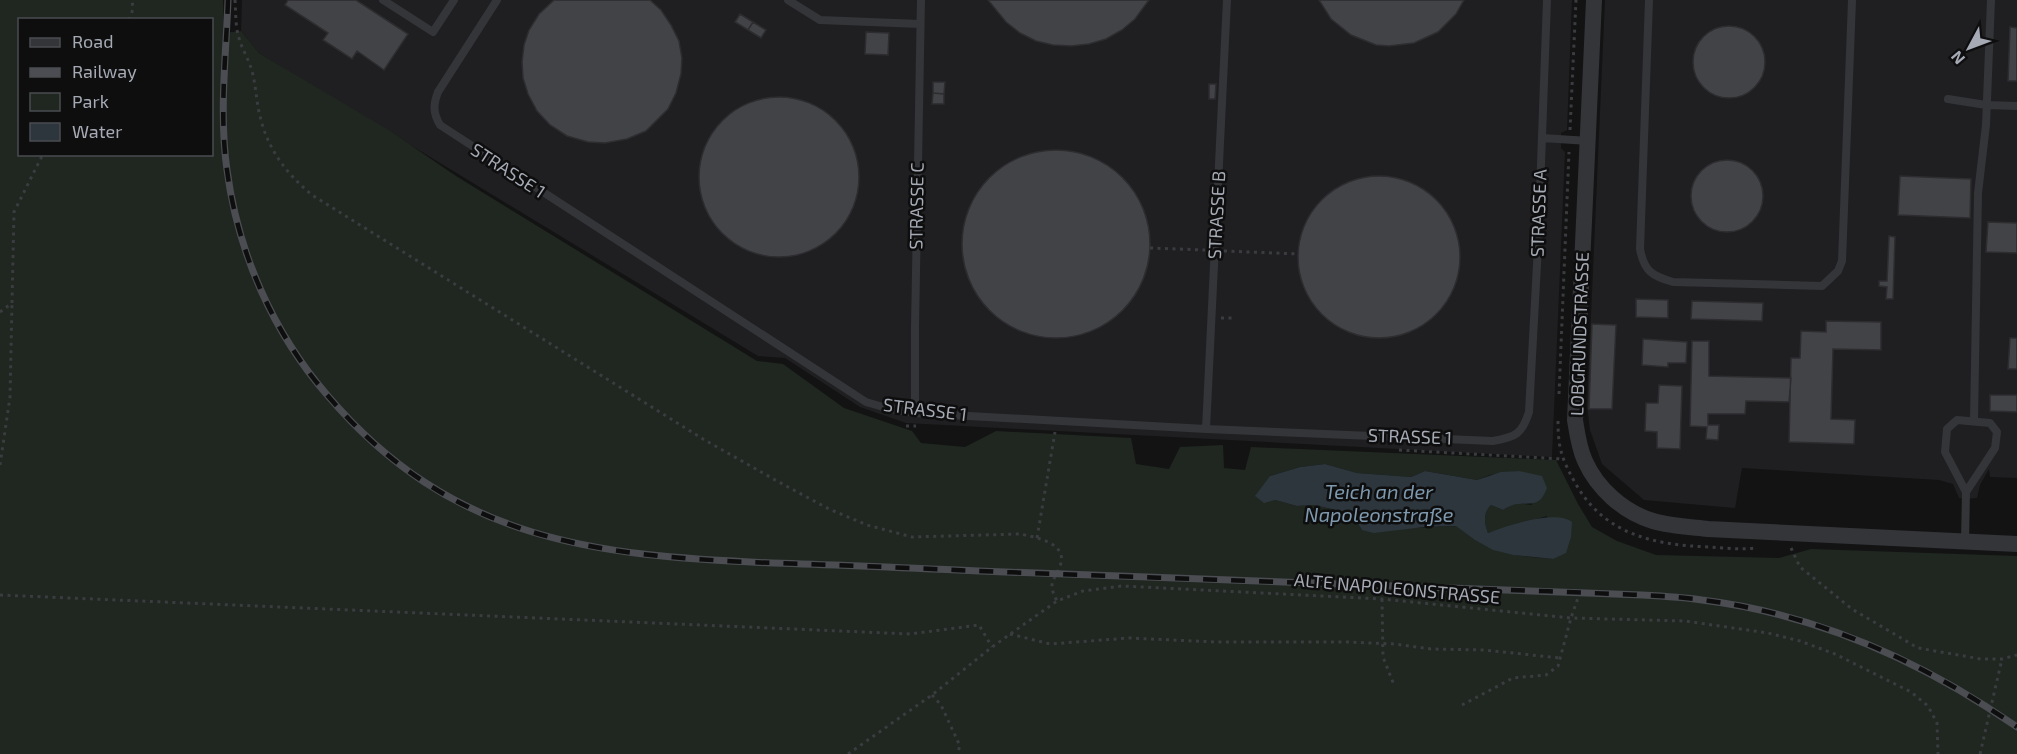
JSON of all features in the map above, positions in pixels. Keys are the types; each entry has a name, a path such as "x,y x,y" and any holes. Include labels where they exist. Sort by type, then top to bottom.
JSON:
{"street":[{"name":"LOBGRUNDSTRASSE","path":"1594,0 1575,420 1584,460 1603,488 1639,516 1672,525 1708,529 2017,544"}],"lane":[{"path":"383,0 433,32 454,0"},
{"name":"STRASSE 1","path":"497,0 438,92 433,106 435,117 440,125 866,402 915,413 1206,429 1493,441 1509,438 1524,426"},
{"path":"788,0 820,20 920,24"},
{"name":"STRASSE C","path":"915,413 921,0"},
{"name":"STRASSE B","path":"1206,429 1227,0"},
{"name":"STRASSE A","path":"1524,426 1529,412 1539,246 1547,0"},
{"path":"1649,0 1640,249 1642,261 1654,276 1673,282 1822,286 1838,271 1842,261 1852,0"},
{"path":"1974,421 1978,193 1986,105 1991,0"},
{"path":"1948,99 1986,105 2017,106"},
{"path":"1542,138 1589,141"},
{"path":"1965,542 1966,492 1945,452 1947,429 1957,420 1990,423 1997,432 1995,448 1966,492"}],"path":[{"path":"130,18 133,9 132,0"},
{"path":"235,0 238,33 252,72 266,135 279,162 294,180 312,195 703,439 777,482 829,508 867,525 912,537 1020,534 1054,545 1060,552 1061,562 1051,584 1057,601"},
{"path":"1559,402 1576,0"},
{"path":"0,465 10,397 14,212 42,156"},
{"path":"1150,248 1203,250"},
{"path":"1226,251 1299,254"},
{"path":"0,312 12,303"},
{"path":"1224,318 1235,318"},
{"path":"1559,412 1558,443 1562,459 1589,504 1612,524 1666,544 1761,548"},
{"path":"1037,538 1055,432"},
{"path":"1790,545 1800,567 1817,581 1852,609 1918,648 1981,659 2002,659 2017,655"},
{"name":"ALTE NAPOLEONSTRASSE","path":"848,754 932,695 992,647 1057,601 1083,591 1122,586 1382,599 1571,618 1684,621 1768,633 1800,641 1835,654 1911,692 1928,706 1937,723 1938,754"},
{"path":"1462,705 1514,678 1546,675 1558,666 1580,592"},
{"path":"0,595 910,634 978,625 992,647"},
{"path":"1382,599 1383,657 1394,685"},
{"path":"1010,634 1050,644 1129,639 1383,643 1560,658"},
{"path":"1980,754 2002,659"},
{"path":"932,695 941,705 960,746 957,754"}],"shaded area":[{"path":"242,0 1572,0 1567,130 1561,133 1561,148 1565,152 1552,457 906,423 860,407 785,358 758,356 259,53 241,31"},
{"path":"1605,0 2017,0 2017,478 1990,477 1989,469 1980,485 1977,498 1966,499 1959,498 1953,484 1939,480 1742,468 1735,508 1644,500 1602,464 1590,430 1587,406"}],"green space":[{"path":"0,0 223,0 224,33 241,31 259,53 390,131 456,176 757,361 783,364 844,408 912,431 921,443 965,447 996,431 1131,438 1136,464 1169,469 1180,447 1223,445 1224,468 1245,470 1251,447 1556,460 1592,527 1617,541 1656,555 1779,558 1811,549 2017,556 2017,754 0,754","holes":["1325,464 1357,473 1411,477 1425,471 1477,480 1490,475 1519,471 1532,505 1515,503 1503,510 1491,505 1485,518 1488,533 1547,516 1553,559 1502,552 1481,543 1457,526 1362,530 1351,513 1313,505 1297,506 1275,500 1270,476 1300,467"]}],"water":[{"name":"Teich an der Napoleonstraße","path":"1325,464 1357,473 1411,477 1425,471 1477,480 1501,472 1519,471 1542,476 1547,488 1539,501 1514,505 1503,510 1491,505 1488,508 1485,522 1488,533 1531,520 1564,518 1572,522 1571,537 1566,553 1553,559 1513,555 1493,550 1456,526 1374,533 1362,530 1351,513 1313,505 1297,506 1275,500 1264,503 1255,496 1270,476 1300,467"}],"building":[{"path":"288,0 356,0 408,34 384,70 357,51 352,59 323,40 328,33 285,5"},
{"path":"554,0 650,0 661,10 679,41 682,58 681,74 676,93 668,109 646,131 627,139 605,143 588,142 567,136 550,125 537,111 523,78 524,45 529,30 539,14"},
{"path":"988,0 1149,0 1135,19 1122,30 1106,39 1071,46 1036,41 1020,33 1006,22"},
{"path":"1319,0 1464,0 1456,14 1438,32 1414,43 1389,46 1376,45 1351,35 1331,19"},
{"path":"740,14 753,22 748,30 735,22"},
{"path":"753,22 766,30 761,38 748,30"},
{"path":"1729,26 1749,32 1759,42 1765,62 1759,82 1749,92 1729,98 1709,92 1699,82 1693,62 1699,42 1709,32"},
{"path":"2010,27 2017,28 2017,81 2008,81"},
{"path":"866,32 889,33 888,55 865,54"},
{"path":"933,82 945,82 944,94 933,93"},
{"path":"1209,84 1216,84 1215,99 1209,99"},
{"path":"933,93 944,94 944,104 932,104"},
{"path":"779,97 810,103 835,121 853,146 859,177 853,208 835,233 810,251 779,257 748,251 723,233 705,208 699,177 705,146 723,121 748,103"},
{"path":"1056,150 1092,157 1116,171 1129,184 1143,208 1150,244 1143,280 1129,304 1116,317 1092,331 1056,338 1020,331 996,317 983,304 969,280 962,244 969,208 983,184 996,171 1020,157"},
{"path":"1727,160 1747,166 1757,176 1763,196 1757,216 1747,226 1727,232 1707,226 1697,216 1691,196 1697,176 1707,166"},
{"path":"1379,176 1410,182 1436,200 1454,226 1460,257 1454,288 1436,314 1410,332 1379,338 1348,332 1322,314 1304,288 1298,257 1304,226 1322,200 1348,182"},
{"path":"1900,176 1971,179 1970,218 1898,215"},
{"path":"1988,222 2017,223 2017,253 1986,252"},
{"path":"1889,236 1895,237 1893,299 1886,299 1887,287 1879,286 1879,281 1887,281"},
{"path":"1636,299 1668,300 1668,318 1636,317"},
{"path":"1692,301 1763,303 1762,321 1691,319"},
{"path":"1826,321 1881,322 1881,350 1833,349 1831,419 1855,420 1854,444 1789,442 1791,358 1800,358 1801,331 1826,332"},
{"path":"1592,324 1616,325 1612,409 1589,409"},
{"path":"2010,338 2017,338 2017,369 2008,369"},
{"path":"1643,339 1687,342 1686,363 1668,363 1668,367 1642,365"},
{"path":"1692,341 1709,341 1709,376 1791,378 1789,402 1746,401 1745,414 1708,414 1708,425 1719,425 1718,440 1706,439 1707,427 1690,426"},
{"path":"1659,385 1682,386 1680,449 1657,448 1657,432 1645,431 1646,403 1658,403"},
{"path":"1990,395 2017,395 2017,412 1990,411"}],"railway":[{"path":"228,0 223,106 227,170 232,201 249,261 275,319 308,372 375,445 425,482 476,511 530,531 586,545 708,560 1642,595 1702,600 1786,616 1867,644 1944,681 2017,727"}]}
